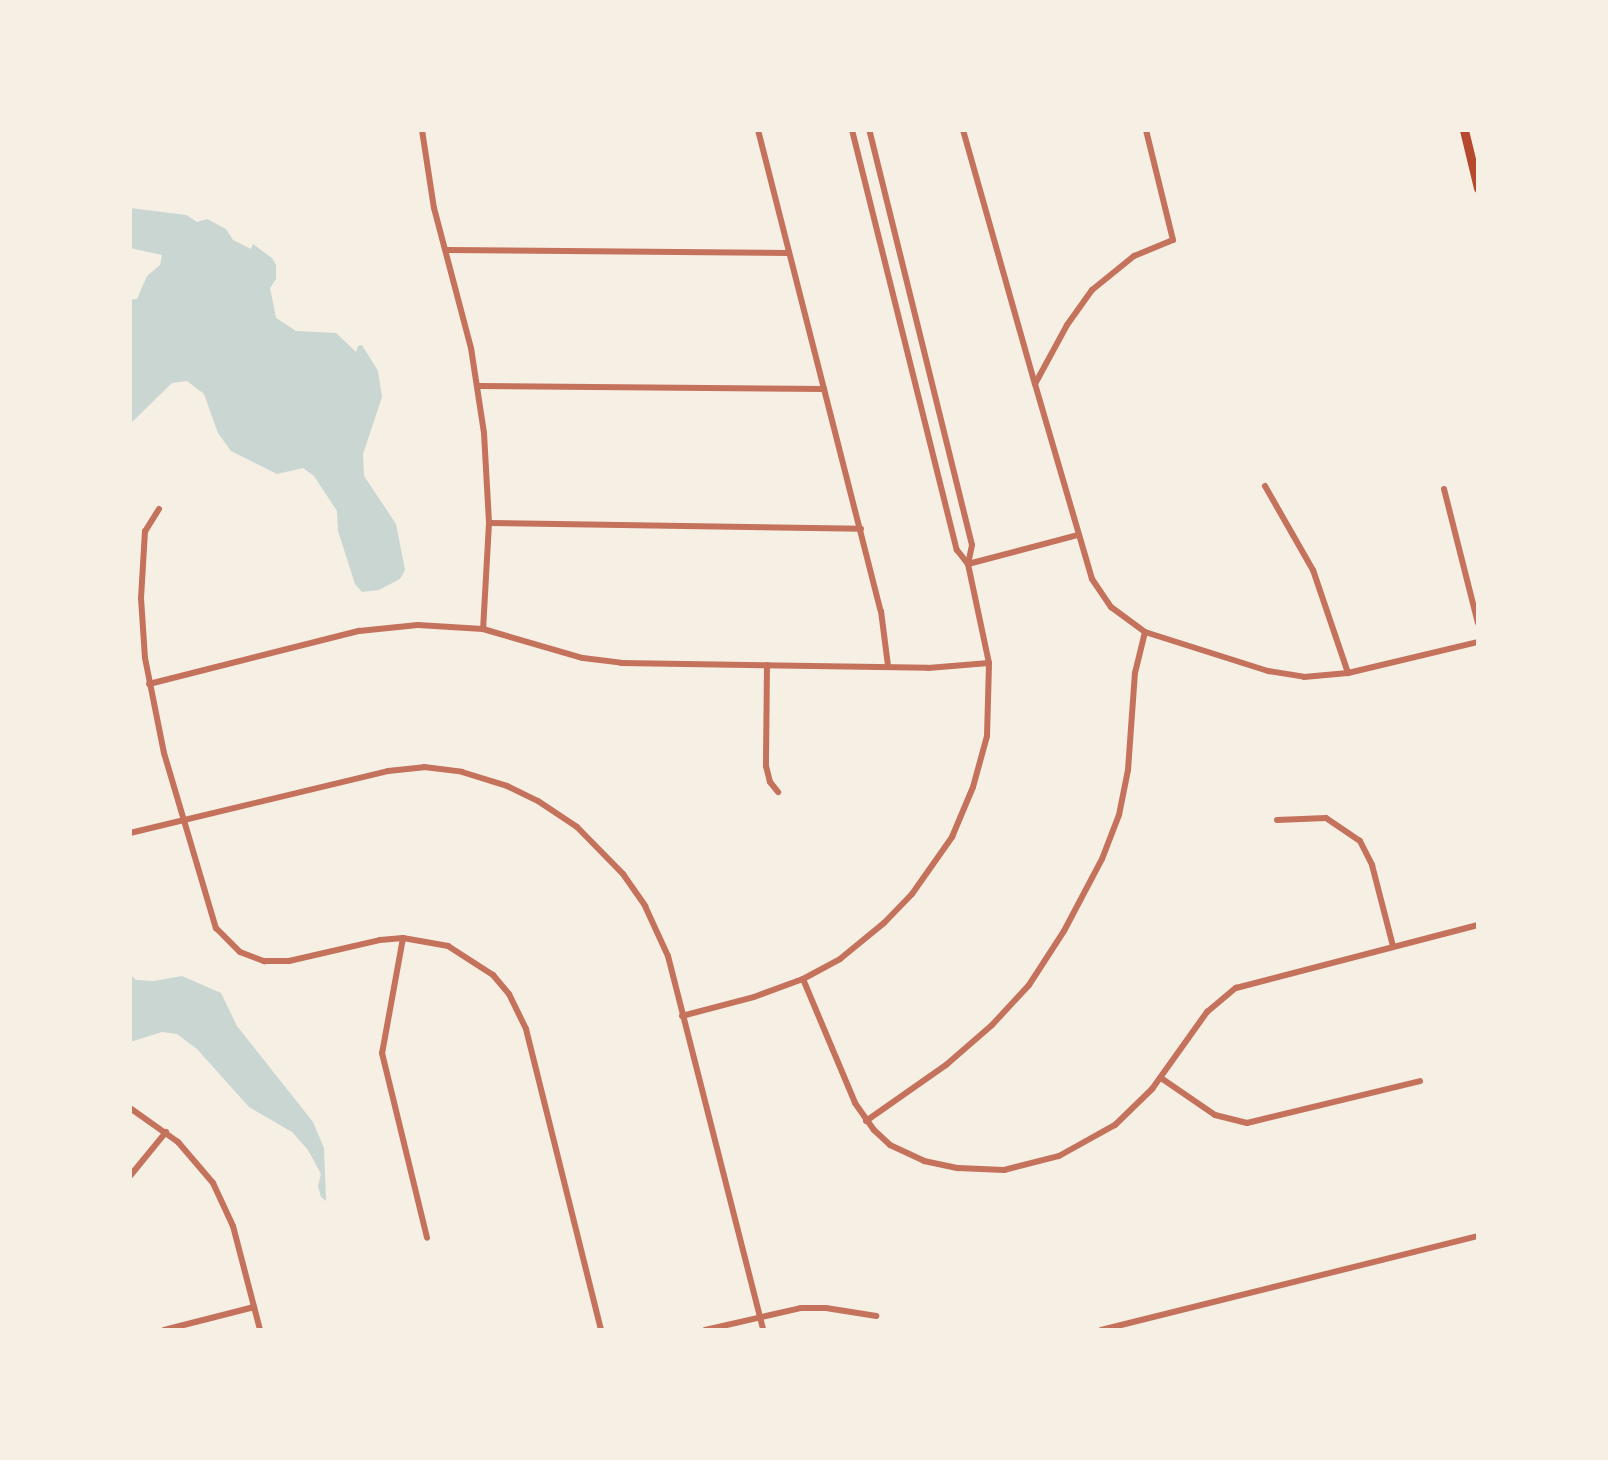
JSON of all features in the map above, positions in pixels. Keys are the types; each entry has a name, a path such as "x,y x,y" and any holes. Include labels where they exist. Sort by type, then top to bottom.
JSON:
{"main road":[{"path":"1464,130 1478,188"}],"street":[{"path":"422,130 431,193 478,386 489,523 483,629"},
{"path":"758,130 861,529 885,629 888,666"},
{"path":"852,130 957,550 968,564"},
{"path":"682,1016 770,993 803,979 840,959 884,923 912,894 942,854 968,801 982,757 990,715 989,663 968,564 972,545 869,130"},
{"path":"963,130 1089,571 1101,593 1119,614 1145,632 1280,674 1316,677 1348,673 1478,642"},
{"path":"1035,384 1067,325 1092,290 1134,256 1173,240 1146,130"},
{"path":"446,250 789,253"},
{"path":"478,386 824,389"},
{"path":"1265,486 1313,570 1348,673"},
{"path":"1444,489 1478,623"},
{"path":"159,509 145,531 142,573 149,684 164,753 186,821 212,921 227,942 247,956 282,962 380,940 403,938 437,942 476,961 502,984 520,1013 601,1330"},
{"path":"489,523 861,529"},
{"path":"968,564 1078,535"},
{"path":"149,684 373,629 430,625 483,629 594,660 960,667 989,663"},
{"path":"866,1121 946,1065 992,1025 1029,985 1064,931 1102,859 1119,815 1128,770 1135,673 1145,632"},
{"path":"767,665 766,766 770,782 778,792"},
{"path":"130,833 409,768 449,769 507,786 552,809 577,827 623,874 661,938 763,1330"},
{"path":"1277,820 1326,818 1360,841 1372,865 1393,946"},
{"path":"803,979 849,1090 866,1121 890,1145 914,1157 958,1168 1004,1170 1045,1161 1089,1143 1125,1118 1161,1078 1207,1012 1236,988 1478,925"},
{"path":"403,938 382,1053 427,1238"},
{"path":"1161,1078 1215,1115 1247,1123 1420,1081"},
{"path":"130,1108 166,1132 202,1168 227,1209 260,1330"},
{"path":"130,1176 166,1132"},
{"path":"1101,1330 1478,1236"},
{"path":"164,1330 254,1307"},
{"path":"705,1330 759,1316 817,1307 876,1316"}],"shaded area":[{"path":"130,208 186,215 197,222 207,219 226,229 233,240 251,249 253,244 272,258 276,265 276,279 270,288 276,318 296,331 336,333 356,352 362,345 378,371 382,397 363,454 364,476 396,524 405,570 400,579 379,590 362,592 355,584 338,531 337,511 314,476 303,468 277,474 231,451 218,433 204,394 187,381 172,383 130,424 130,300 137,299 147,276 160,265 162,255 130,248"},
{"path":"130,974 136,980 154,981 182,976 221,993 237,1026 313,1122 324,1148 326,1201 321,1197 318,1186 321,1174 308,1150 292,1132 249,1107 197,1049 177,1034 162,1032 130,1042"}]}
